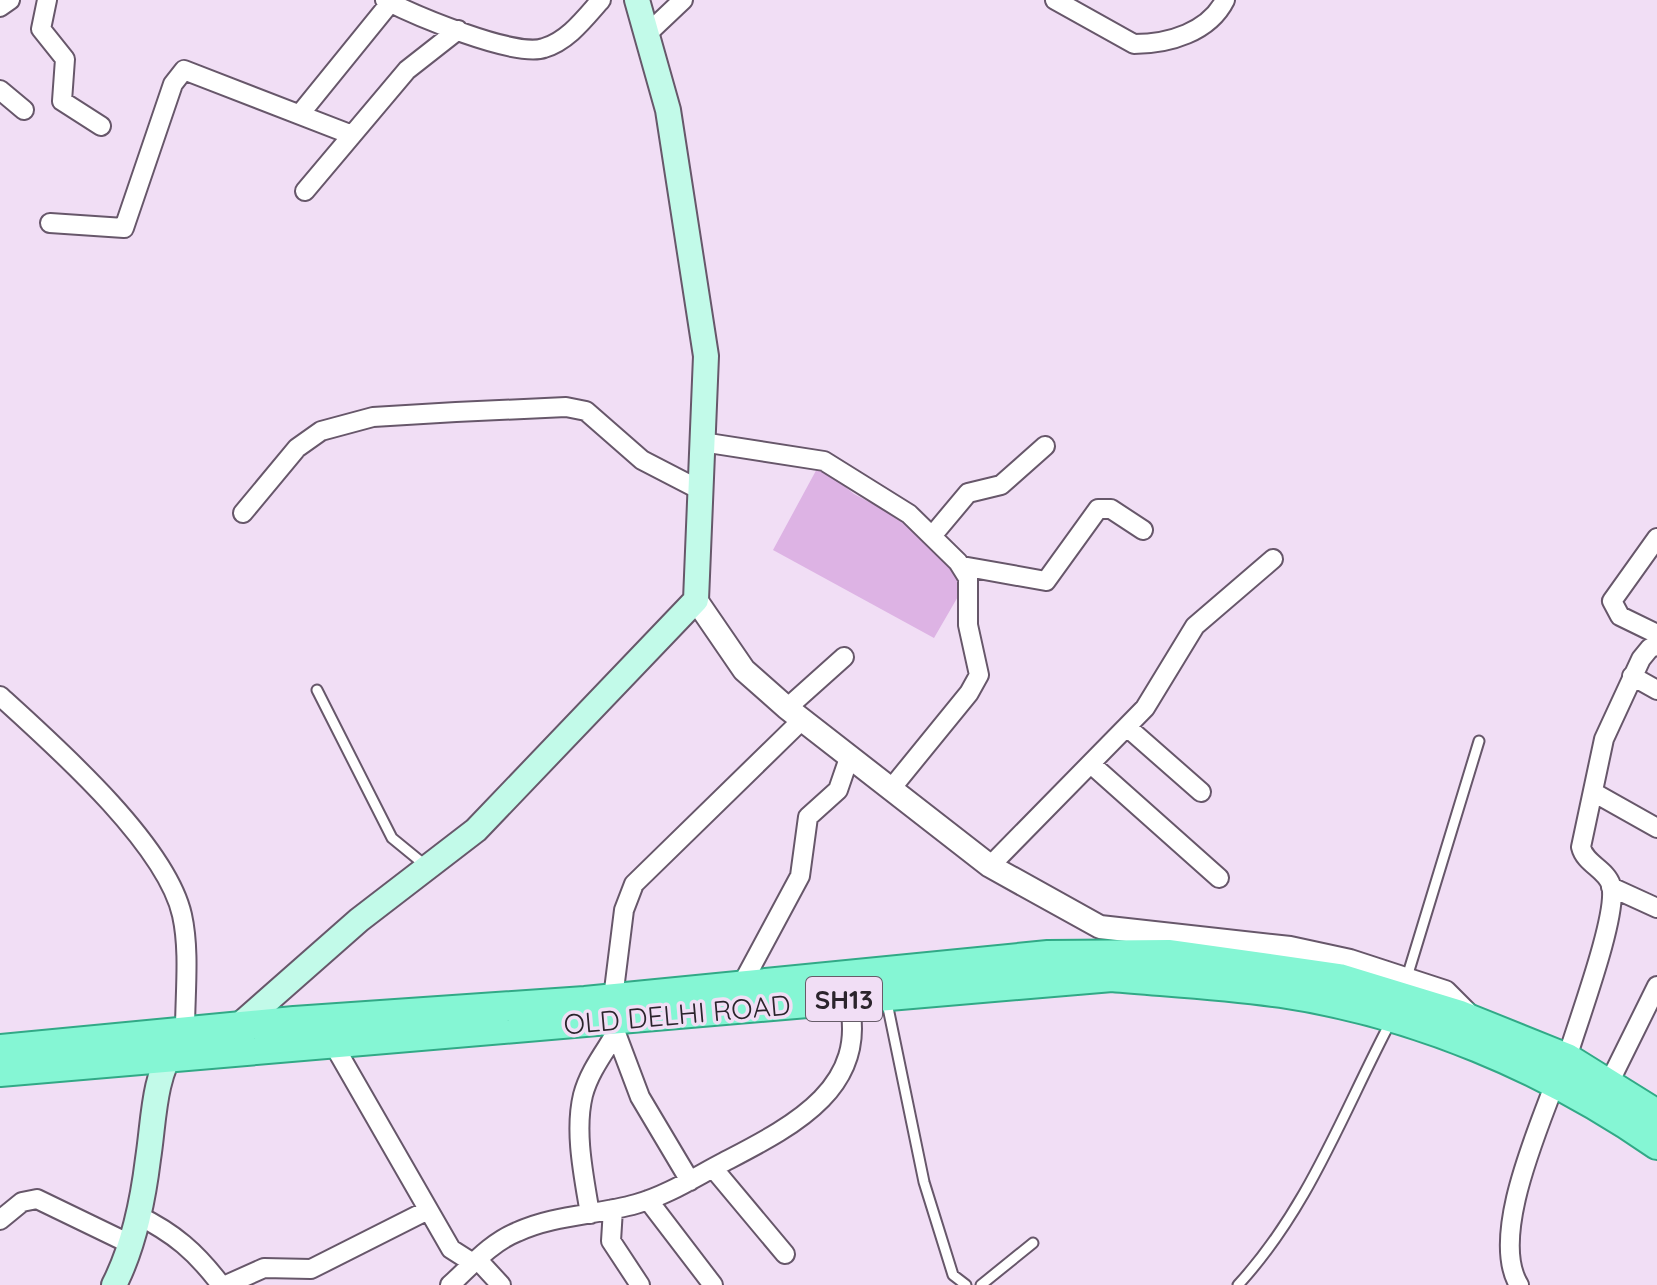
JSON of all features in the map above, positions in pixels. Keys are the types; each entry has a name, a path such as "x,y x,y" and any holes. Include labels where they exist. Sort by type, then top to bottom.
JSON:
{"main road":[{"path":"232,1041 359,920 476,830 696,600 706,356 668,110 637,0"},
{"name":"OLD DELHI ROAD","path":"2,1052 166,1059 232,1041 613,1017 742,984 1048,955 1170,954 1339,978 1472,1019 1567,1058 1657,1114"},
{"name":"OLD DELHI ROAD","path":"2,1052 185,1031 232,1041 332,1042 1112,977 1281,993 1433,1030 1555,1083 1657,1145"},
{"path":"114,1285 137,1215 148,1159 152,1113 166,1059 185,1031"}],"street":[{"path":"0,7 10,0"},
{"path":"47,0 41,29 65,59 62,101 101,126"},
{"path":"300,114 388,1 497,43 541,50 566,36 601,0"},
{"path":"646,35 683,0"},
{"path":"1055,0 1134,44 1196,31 1212,20 1225,0"},
{"path":"305,191 418,60 458,30"},
{"path":"50,223 124,228 173,84 184,70 352,135"},
{"path":"0,90 24,110"},
{"path":"243,513 297,448 321,431 373,417 456,412 566,407 586,411 632,454 700,490"},
{"path":"702,442 824,461 894,503 962,566 970,583 968,625 979,675 969,693 890,790"},
{"path":"932,536 968,493 1001,485 1045,446"},
{"path":"962,566 1046,581 1098,509 1111,509 1143,530"},
{"path":"1657,538 1612,601 1620,616 1657,634"},
{"path":"990,866 1154,696 1195,626 1273,559"},
{"path":"696,600 744,670 849,758 990,866 1100,927 1290,948 1407,977 1450,994 1472,1019"},
{"path":"1657,646 1645,652 1604,739 1581,847 1611,887 1657,908"},
{"path":"590,1214 583,1167 581,1107 613,1017 624,910 634,884 795,714 844,657"},
{"path":"1632,676 1657,690"},
{"path":"0,696 45,737 127,823 171,881 185,934 185,1031"},
{"path":"1127,727 1201,792"},
{"path":"742,984 800,876 806,857 808,817 838,790 849,758"},
{"path":"1091,764 1219,878"},
{"path":"1593,792 1657,828"},
{"path":"1567,1058 1609,918 1611,887"},
{"path":"1609,1083 1657,986"},
{"path":"450,1285 475,1261 514,1233 536,1224 648,1200 775,1136 800,1119 830,1088 852,1049 855,1025 848,999"},
{"path":"613,1017 640,1097 690,1181"},
{"path":"332,1042 451,1249 475,1261 501,1285"},
{"path":"1514,1283 1511,1256 1515,1209 1555,1083"},
{"path":"713,1168 785,1254"},
{"path":"0,1220 22,1202 37,1199 128,1243"},
{"path":"648,1200 713,1285"},
{"path":"613,1209 611,1241 640,1285"},
{"path":"137,1215 164,1228 188,1245 224,1285 264,1268 311,1269 428,1210"}],"lane":[{"path":"317,690 392,838 428,867"},
{"path":"1407,977 1479,741"},
{"path":"885,995 924,1182 953,1275 966,1285"},
{"path":"1238,1285 1263,1257 1304,1196 1392,1018"},
{"path":"981,1285 1033,1243"}],"shaded area":[{"path":"819,465 854,494 902,519 939,558 967,581 934,638 773,550"}]}
